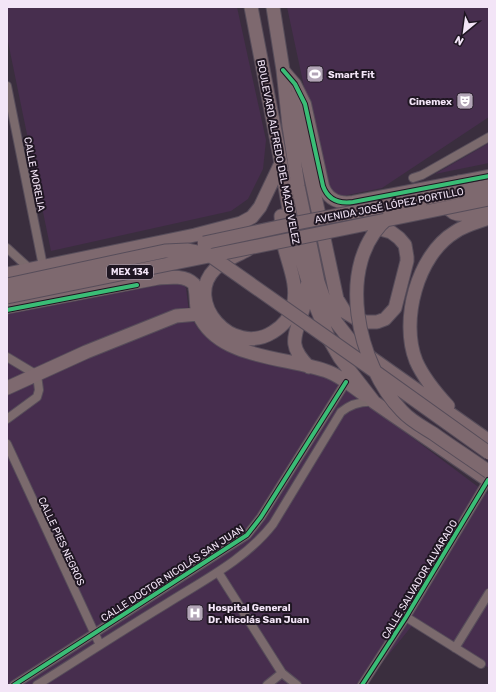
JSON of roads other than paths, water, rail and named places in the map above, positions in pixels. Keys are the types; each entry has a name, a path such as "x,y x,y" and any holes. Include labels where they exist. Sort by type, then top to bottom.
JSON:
{"main road":[{"name":"BOULEVARD ALFREDO DEL MAZO VELEZ","path":"251,7 293,232 318,315 329,339 340,358 374,402 489,478"},
{"name":"BOULEVARD ALFREDO DEL MAZO VELEZ","path":"272,7 283,70 289,126 298,186 315,268 322,293 330,312 350,340 360,350 489,441"},
{"path":"285,90 298,117 336,299 345,312 352,317 366,322 377,322 386,319 396,304 407,257 404,245 399,238 387,230 366,224"},
{"path":"7,274 195,235 242,223 260,208 281,163"},
{"path":"459,182 448,188 445,194 448,206 452,212 463,214 489,209"},
{"name":"AVENIDA JOSÉ LÓPEZ PORTILLO","path":"7,285 302,222 489,186"},
{"path":"252,248 220,265 212,273 206,288 206,302 216,322 226,332 239,337 258,338 269,335 279,328 288,319 293,308 295,292 294,282 282,232 282,206 285,191"},
{"path":"424,199 389,217 374,235 362,257 358,268 356,290 358,316 362,335 383,387 401,410 489,478"},
{"name":"AVENIDA JOSÉ LÓPEZ PORTILLO","path":"7,297 489,199"},
{"path":"465,423 438,395 426,379 416,360 410,340 410,311 420,278 427,261 433,253 454,232 489,218"},
{"path":"148,244 160,248 166,258 165,270 158,278"},
{"path":"165,252 194,250 213,256 489,453"},
{"path":"7,307 158,278 180,277 193,282 195,286 198,314 209,332 223,343 245,351 331,373 374,402"},
{"path":"307,279 306,297 294,334 294,340 297,352 309,367"},
{"path":"7,388 86,352 176,316 198,314"}],"street":[{"path":"283,70 295,84 305,104 323,186 327,194 334,200 343,203 369,200 489,176"},
{"name":"CALLE MORELIA","path":"7,86 43,266"},
{"path":"413,178 422,175 489,138"},
{"path":"7,248 30,269"},
{"path":"7,357 37,375 39,390 37,397 7,419"},
{"name":"CALLE DOCTOR NICOLÁS SAN JUAN","path":"14,685 246,535 261,517 346,382"},
{"path":"37,685 218,572 253,546 265,535 273,524 341,412 358,403 374,402"},
{"name":"CALLE PIES NEGROS","path":"7,444 100,645"},
{"name":"CALLE SALVADOR ALVARADO","path":"362,685 406,617 489,478"},
{"path":"218,572 282,673 296,685"},
{"path":"455,648 489,593"},
{"path":"406,617 481,664"},
{"path":"267,685 282,673"}],"place":[{"name":"Smart Fit","path":"315,74"},
{"name":"Cinemex","path":"465,101"},
{"name":"Hospital General Dr. Nicolás San Juan","path":"195,613"}]}
